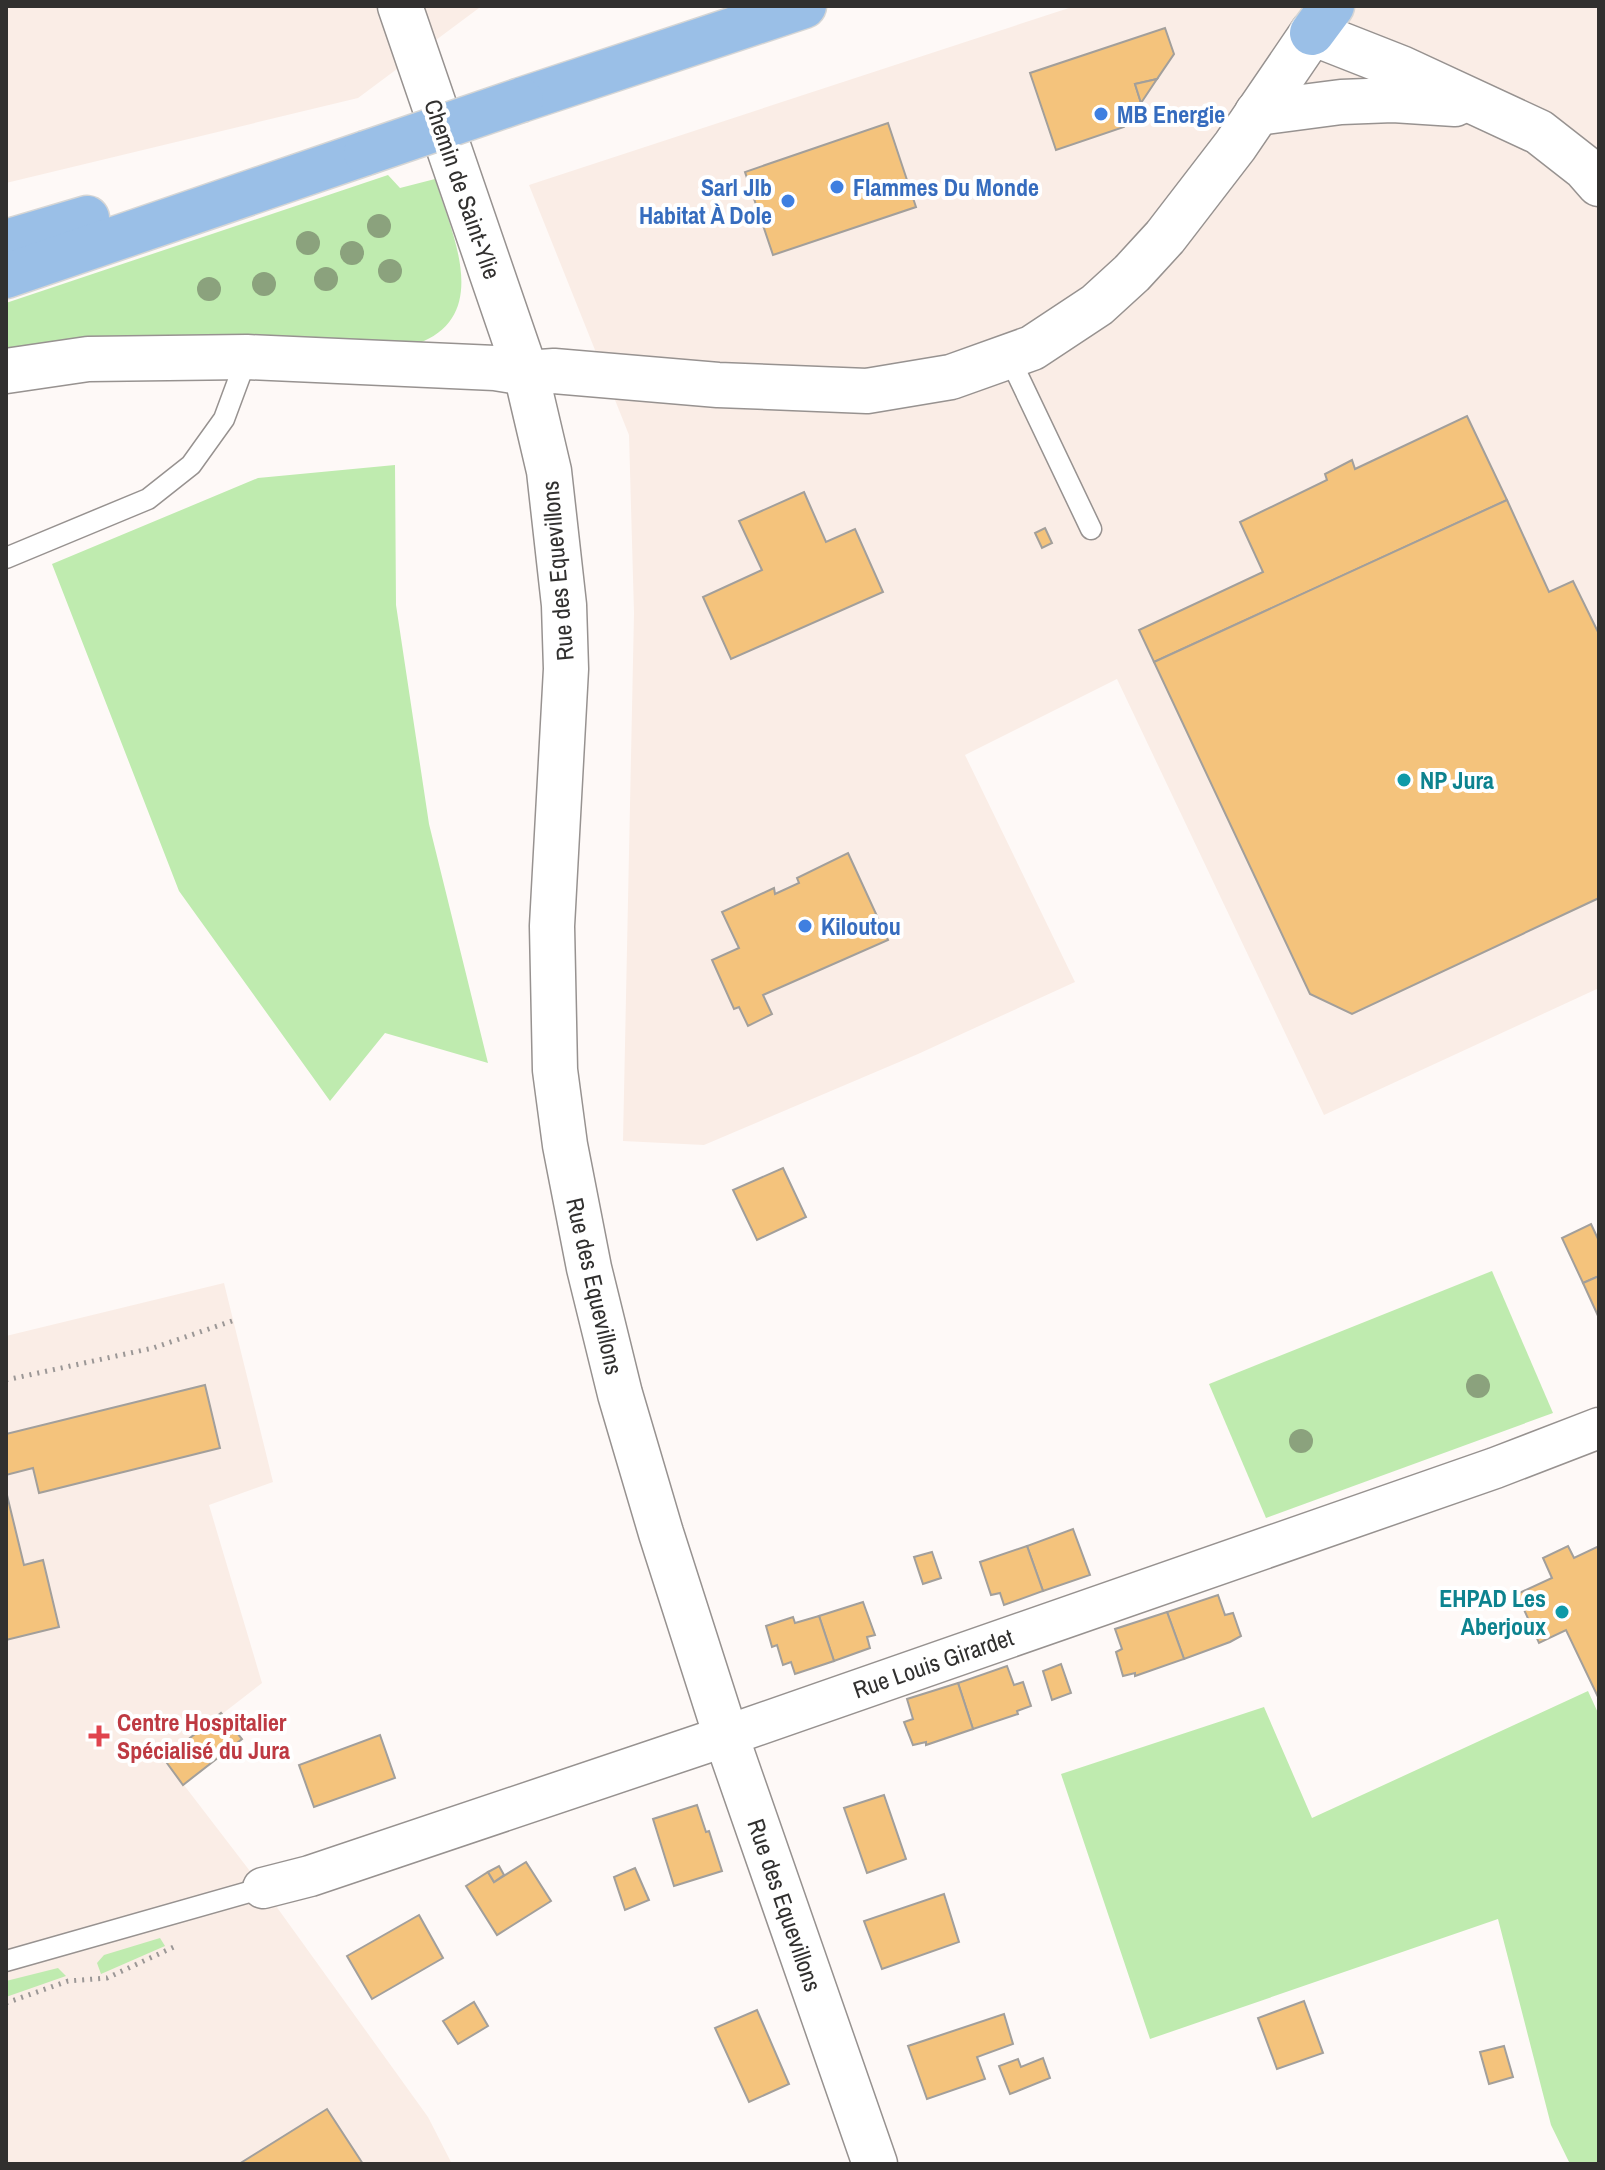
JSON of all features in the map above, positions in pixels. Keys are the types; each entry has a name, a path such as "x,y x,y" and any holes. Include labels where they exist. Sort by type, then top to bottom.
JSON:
{"main road":[{"path":"6,276 804,6"},
{"path":"6,242 253,170 294,178"}],"street":[{"name":"Chemin de Saint-Ylie","path":"400,6 526,373"},
{"path":"6,371 88,359 247,357 495,368 526,373 554,371 718,385 867,391 951,377 1032,348 1097,305 1132,273 1165,237 1322,20 1401,68 1539,132 1585,168 1599,184"},
{"path":"1257,113 1341,102 1393,100 1478,105"},
{"name":"Rue des Equevillons","path":"526,373 549,471 564,605 566,669 552,940 555,1070 565,1145 589,1268 620,1394 661,1533 726,1736 875,2164"},
{"name":"Rue Louis Girardet","path":"263,1888 310,1876 726,1736 1495,1468 1599,1428"}],"lane":[{"path":"6,558 148,499 191,465 224,419 247,357"},
{"path":"1009,357 1091,529"},
{"path":"6,1961 263,1888"}],"path":[{"path":"6,1380 153,1348 235,1320"},
{"path":"6,2003 68,1981 107,1978 183,1942"}],"shaded area":[{"path":"6,6 486,6 479,8 358,98 6,183"},
{"path":"1075,6 1599,6 1599,988 1324,1115 1117,679 965,755 1075,982 918,1054 704,1145 623,1141 634,613 629,435 529,185"},
{"name":"Centre Hospitalier Spécialisé du Jura","path":"224,1283 273,1482 209,1505 262,1683 164,1759 263,1888 428,2117 452,2164 6,2164 6,1336"}],"green space":[{"path":"388,175 400,188 435,179 457,248 461,294 454,314 440,331 417,344 230,335 100,338 6,348 6,303"},
{"path":"395,465 396,605 429,824 488,1063 385,1033 330,1101 179,891 52,564 258,478"},
{"path":"1492,1271 1553,1413 1266,1518 1209,1384"},
{"path":"1588,1691 1599,1715 1599,2164 1570,2164 1551,2125 1498,1919 1150,2039 1061,1774 1264,1707 1312,1818"},
{"path":"160,1938 165,1946 101,1974 97,1963 104,1955"},
{"path":"58,1968 66,1976 6,1997 6,1981"}],"building":[{"path":"1165,28 1174,54 1157,79 1135,84 1141,103 1124,127 1056,150 1030,73"},
{"path":"1157,79 1141,103 1135,84"},
{"path":"888,123 916,207 773,255 745,172"},
{"path":"1467,416 1507,500 1154,662 1139,630 1263,572 1240,522 1327,480 1325,474 1352,460 1355,469"},
{"path":"804,492 826,542 855,529 883,592 731,659 703,597 762,570 739,521"},
{"name":"NP Jura","path":"1507,500 1549,592 1573,581 1599,634 1599,898 1352,1014 1310,994 1154,662"},
{"path":"1045,528 1052,543 1042,548 1035,533"},
{"name":"Kiloutou","path":"848,853 888,940 763,995 772,1014 748,1026 739,1007 734,1009 712,960 739,948 722,912 774,888 775,894 799,883 797,878"},
{"path":"783,1168 806,1217 757,1240 733,1190"},
{"path":"1591,1224 1599,1241 1599,1276 1583,1283 1562,1238"},
{"path":"1599,1276 1599,1318 1583,1283"},
{"path":"205,1385 220,1448 39,1493 33,1468 6,1475 6,1434"},
{"path":"6,1491 24,1565 43,1560 59,1627 6,1640"},
{"path":"1073,1529 1090,1575 1043,1591 1027,1546"},
{"path":"1027,1546 1043,1591 1004,1605 1000,1593 991,1595 980,1562"},
{"name":"EHPAD Les Aberjoux","path":"1568,1546 1574,1558 1599,1546 1599,1699 1566,1630 1539,1643 1517,1594 1552,1578 1543,1558"},
{"path":"932,1552 941,1578 923,1584 914,1557"},
{"path":"1218,1595 1225,1615 1233,1613 1241,1636 1184,1659 1167,1612"},
{"path":"863,1602 875,1635 867,1637 870,1648 834,1661 819,1616"},
{"path":"1167,1612 1184,1659 1135,1676 1135,1673 1123,1676 1116,1652 1122,1649 1115,1629"},
{"path":"819,1616 834,1661 795,1674 791,1662 783,1665 777,1645 772,1647 766,1626 793,1617 795,1623"},
{"path":"1061,1664 1071,1693 1052,1700 1043,1671"},
{"path":"1007,1666 1014,1685 1023,1682 1031,1706 1017,1711 1018,1714 973,1729 958,1683"},
{"path":"958,1683 973,1729 926,1745 926,1742 913,1745 904,1722 913,1719 907,1699"},
{"path":"221,1713 242,1739 183,1785 164,1759"},
{"path":"380,1735 395,1778 314,1807 299,1765"},
{"path":"884,1795 906,1859 867,1873 844,1808"},
{"path":"697,1805 722,1871 674,1886 653,1819"},
{"path":"526,1862 551,1901 497,1935 466,1886 488,1872 494,1882"},
{"path":"499,1866 504,1875 494,1882 488,1872"},
{"path":"635,1868 649,1900 625,1910 614,1877"},
{"path":"944,1894 959,1942 882,1969 864,1921"},
{"path":"419,1915 443,1958 372,1999 347,1956"},
{"path":"1304,2001 1323,2053 1277,2069 1258,2018"},
{"path":"474,2002 488,2026 458,2044 443,2021"},
{"path":"757,2010 789,2084 749,2102 715,2028"},
{"path":"1004,2014 1013,2044 977,2057 985,2079 927,2099 908,2046"},
{"path":"1504,2046 1513,2077 1489,2084 1480,2052"},
{"path":"1043,2058 1050,2078 1010,2094 999,2066 1018,2059 1021,2067"},
{"path":"327,2109 363,2164 239,2164"}],"place":[{"name":"MB Energie","path":"1101,114"},
{"name":"Flammes Du Monde","path":"837,187"},
{"name":"Sarl Jlb Habitat À Dole","path":"788,201"},
{"name":"NP Jura","path":"1404,780"},
{"name":"Kiloutou","path":"805,926"},
{"name":"EHPAD Les Aberjoux","path":"1562,1612"},
{"name":"Centre Hospitalier Spécialisé du Jura","path":"99,1736"}]}
